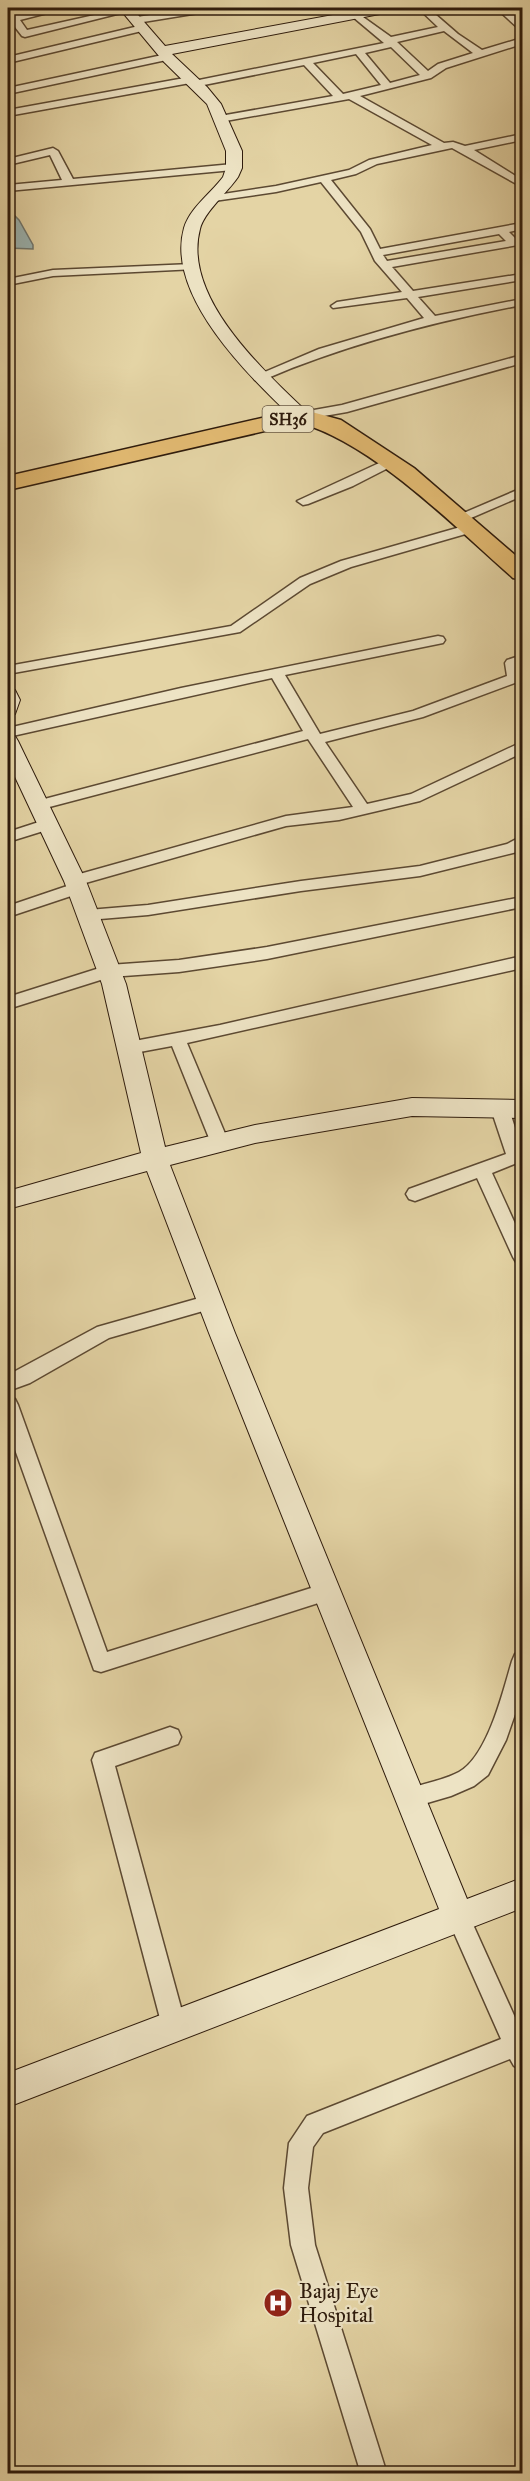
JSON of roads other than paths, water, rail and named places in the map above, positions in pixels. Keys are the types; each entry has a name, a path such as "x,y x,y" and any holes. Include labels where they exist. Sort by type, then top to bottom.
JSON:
{"highway":[{"name":"SH36","path":"8,483 301,416 333,425 406,473 522,573"}],"street":[{"path":"10,16 62,8"},
{"path":"25,34 133,16 211,8"},
{"path":"8,91 265,30 390,8"},
{"path":"423,8 445,28 480,53"},
{"path":"501,8 522,27"},
{"path":"356,15 427,76"},
{"path":"10,16 42,54"},
{"path":"8,60 42,54 133,16"},
{"path":"133,16 165,54 213,102 234,151 236,162 214,198 192,227 189,256 210,312 259,377 301,416 343,409 522,359"},
{"path":"9,111 306,61 358,51 445,28"},
{"path":"220,119 346,97 388,87 427,76 442,66 480,53 517,43 522,53"},
{"path":"358,51 388,87"},
{"path":"306,61 346,97 442,146"},
{"path":"464,149 522,137"},
{"path":"214,198 276,189 352,172 374,162 453,145 464,149 522,183"},
{"path":"8,162 53,151 69,182"},
{"path":"8,188 233,167"},
{"path":"324,178 371,238 375,253 384,265 432,320"},
{"path":"375,253 522,226"},
{"path":"384,265 514,243 502,231"},
{"path":"8,282 53,273 192,267"},
{"path":"337,306 522,277"},
{"path":"259,377 290,363 361,338 432,320 522,302"},
{"path":"303,501 348,483 390,462"},
{"path":"8,670 235,629 305,581 346,564 465,523 522,492"},
{"path":"8,732 276,672 438,640"},
{"path":"8,837 43,815 314,736 418,714 515,678 512,663 522,659"},
{"path":"276,672 314,736 363,810"},
{"path":"8,694 10,700 8,710"},
{"path":"8,741 13,768 43,815 76,885 109,971 156,1159 210,1302 458,1917 519,2052 315,2124 301,2143 296,2188 303,2245 374,2474"},
{"path":"8,912 76,885 286,821 339,815 415,798 522,747"},
{"path":"87,915 148,910 301,886 420,871 512,848 522,841"},
{"path":"8,1003 109,971 179,966 267,953 522,902"},
{"path":"129,1048 522,962"},
{"path":"177,1039 220,1143"},
{"path":"8,1200 255,1134 412,1107 511,1109 516,1157 415,1194"},
{"path":"482,1170 522,1257"},
{"path":"8,1383 23,1378 104,1332 210,1302"},
{"path":"8,1405 100,1663 327,1592"},
{"path":"410,1798 471,1777 484,1764 510,1703 522,1661"},
{"path":"170,1737 102,1760 174,2026"},
{"path":"8,2090 522,1893"}],"water":[{"path":"8,209 19,220 33,249 8,248"}],"place":[{"name":"Bajaj Eye Hospital","path":"278,2303"}]}
